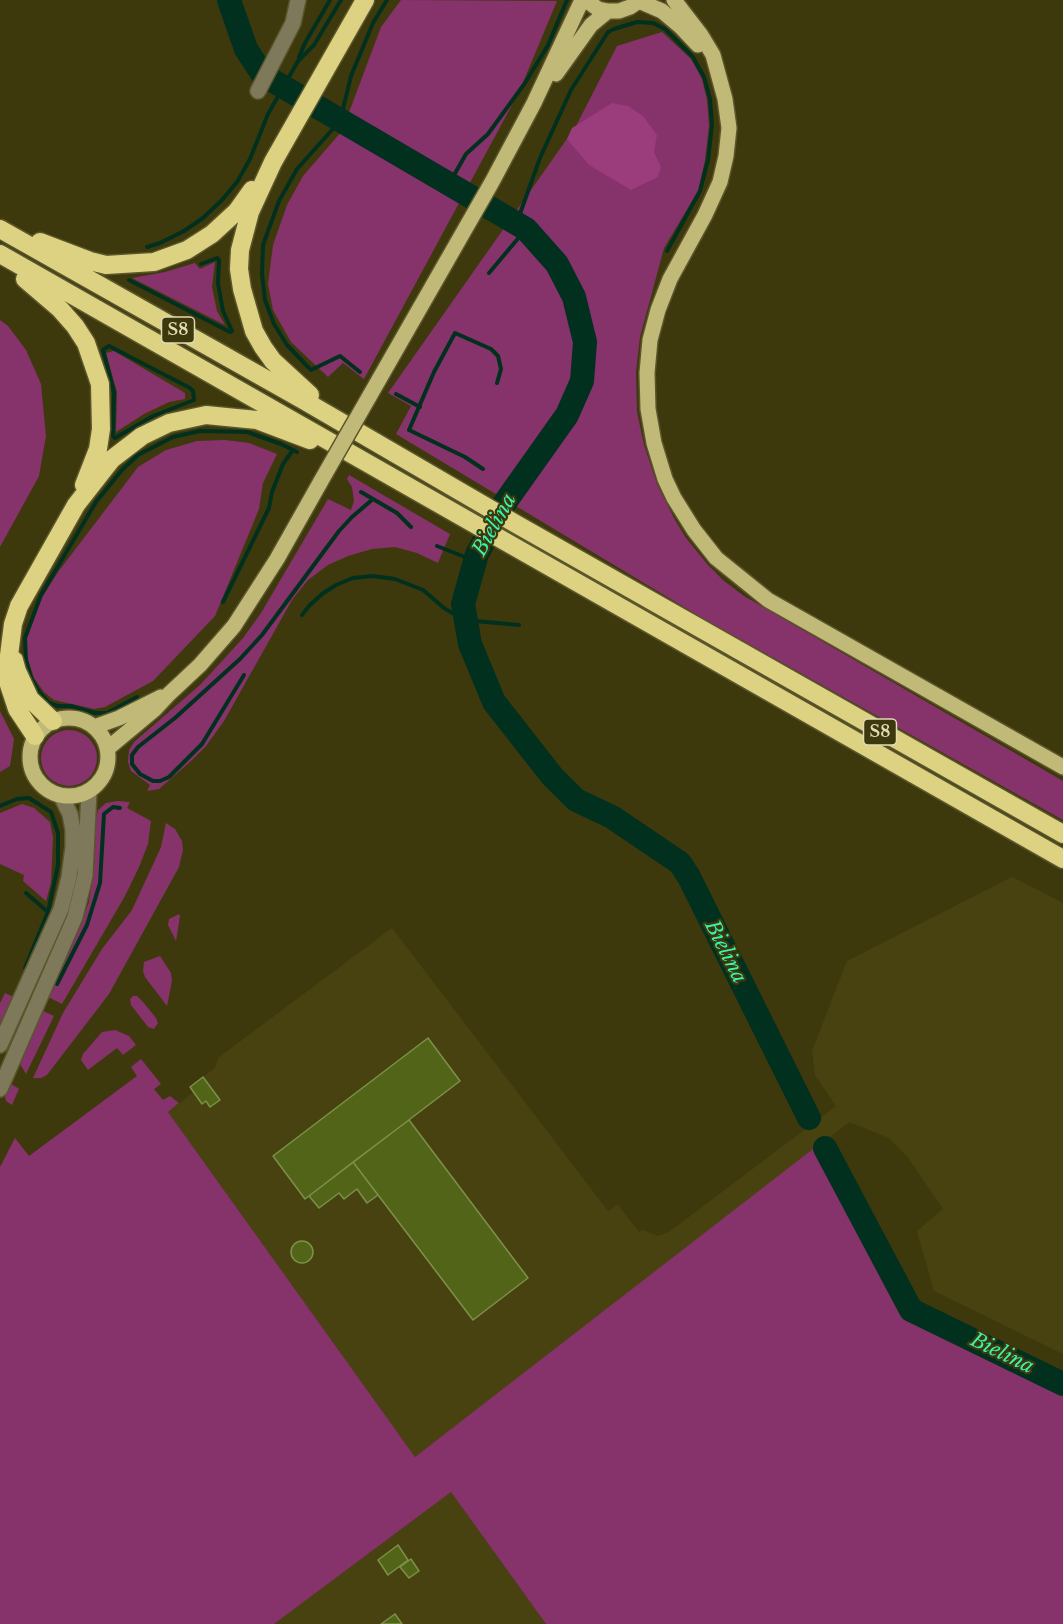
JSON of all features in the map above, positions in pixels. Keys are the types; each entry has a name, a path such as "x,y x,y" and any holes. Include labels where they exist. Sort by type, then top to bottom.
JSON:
{"highway":[{"path":"357,430 302,389 262,347 247,311 239,269 244,230 273,162 365,0"},
{"path":"0,228 106,265 154,262 187,250 225,223 237,211 273,162"},
{"name":"S8","path":"0,228 357,430 484,506 1063,834"},
{"name":"S8","path":"0,254 1063,859"},
{"path":"0,260 43,293 75,326 86,343 100,384 102,418 98,449 76,505 19,606 10,643 7,671 9,684 17,709 35,736"},
{"path":"76,505 112,459 127,446 169,423 206,415 257,420 346,451"},
{"path":"10,643 17,671 25,690 37,707 53,721"}],"main road":[{"path":"107,749 155,709 200,666 234,626 277,559 492,182 534,104 584,0 598,9 608,11 619,11 640,1 662,11 695,41 719,77"},
{"path":"674,0 713,55 725,99 729,128 720,182 670,279 658,309 650,340 647,372 648,409 654,442 674,498 694,530 716,558 768,600 1063,767"},
{"path":"534,104 591,25 608,11"},
{"path":"94,727 119,718 169,694"},
{"path":"74,718 94,727 103,737 108,760 106,770 99,782 90,791 71,797 50,792 39,784 29,761 30,748 35,736 43,727 53,721 74,718"}],"street":[{"path":"258,91 292,23 298,0"},
{"path":"0,1089 75,918 85,876 90,791"},
{"path":"0,1045 61,909 69,877 73,830 70,814 62,796"}],"shaded area":[{"path":"401,0 557,1 519,92 364,379 343,363 328,377 291,342 273,310 268,284 273,245 287,205 303,176 342,131 381,27"},
{"path":"662,32 691,59 702,79 707,100 709,126 698,191 664,248 640,337 636,372 637,412 644,445 657,484 675,520 708,565 744,596 1063,781 1063,820 704,619 396,434 411,406 388,393 576,126 617,46"},
{"path":"612,103 628,106 643,116 657,135 654,152 661,167 658,177 631,190 589,165 567,139 572,128"},
{"path":"215,262 212,287 217,311 225,325 132,278 165,272 195,263 200,269"},
{"path":"0,320 8,326 26,350 41,384 46,436 39,476 0,547"},
{"path":"114,351 185,393 185,399 169,402 144,414 116,432 117,392 106,353"},
{"path":"225,440 249,443 277,454 263,483 259,509 215,616 153,681 105,707 94,709 54,700 44,692 34,678 27,656 27,637 38,604 58,572 138,467 166,450 197,441"},
{"path":"349,475 450,534 438,563 417,553 395,547 372,549 328,565 308,580 292,600 224,721 206,746 159,789 147,791 150,785 131,771 128,762 129,750 134,742 200,685 243,638 261,613 328,499 351,510 354,501 352,487 347,479"},
{"path":"0,711 14,739 10,766 0,772"},
{"path":"63,730 75,730 89,738 97,752 95,769 89,778 75,786 63,786 46,774 41,764 41,752 53,735"},
{"path":"130,802 127,808 151,821 148,844 125,896 62,1004 46,996 89,902 98,810 106,803"},
{"path":"22,804 34,808 50,822 53,837 51,883 46,901 23,881 24,875 0,864 0,813"},
{"path":"166,823 175,829 182,841 183,850 179,867 109,994 47,1075 33,1078 63,1013 102,949 132,910 161,847"},
{"path":"1012,877 1063,903 1063,1354 934,1291 917,1231 943,1209 907,1156 889,1138 849,1122 658,1272 415,1457 168,1112 193,1093 190,1087 215,1068 218,1058 392,928 608,1211 618,1205 639,1232 643,1230 658,1236 669,1232 836,1106 815,1075 812,1051 847,961"},
{"path":"179,914 176,941 168,925 169,919"},
{"path":"160,956 171,973 172,981 167,1006 143,971 144,962"},
{"path":"5,993 16,998 6,1018 0,1023 0,1003"},
{"path":"137,996 156,1018 158,1023 154,1029 148,1027 131,1005 130,999"},
{"path":"39,1009 54,1016 26,1074 20,1064 20,1056"},
{"path":"115,1030 129,1036 136,1045 123,1055 117,1048 88,1070 81,1060 83,1054 102,1032"},
{"path":"141,1059 161,1084 154,1089 163,1100 170,1096 179,1103 168,1112 415,1457 813,1149 912,1316 1063,1391 1063,1624 546,1624 451,1492 274,1624 0,1624 0,1167 15,1138 29,1156 137,1076 131,1067"},
{"path":"10,1083 19,1089 12,1105 6,1101 5,1097"},
{"path":"451,1492 546,1624 274,1624"}],"building":[{"path":"428,1038 460,1081 305,1199 273,1156"},
{"path":"203,1077 220,1100 210,1107 206,1101 202,1104 190,1087"},
{"path":"409,1120 528,1278 473,1320 353,1162"},
{"path":"353,1162 378,1195 367,1203 357,1189 344,1199 339,1193 319,1208 309,1196"},
{"path":"302,1241 310,1244 313,1252 310,1260 302,1263 294,1260 291,1252 294,1244"},
{"path":"398,1545 408,1560 388,1575 378,1560"},
{"path":"411,1559 419,1571 409,1578 400,1567"},
{"path":"395,1614 402,1624 381,1624"}],"waterway":[{"name":"Bielina","path":"229,0 246,49 263,75 526,229 557,264 574,297 585,342 582,381 567,415 506,501 477,554 463,604 470,644 494,702 552,776 576,800 612,817 680,863 809,1118"},
{"path":"299,57 330,0"},
{"path":"147,247 184,231 203,218 237,182 250,159 268,114 298,61 314,45 341,0"},
{"path":"360,372 340,356 311,370 287,345 274,324 265,300 262,274 263,245 279,201 297,169 340,121 351,76 373,23 387,0"},
{"path":"449,184 466,154 488,134 525,83 548,45 567,0"},
{"path":"517,222 540,158 571,90 608,32 637,22 653,23 665,29 693,57 704,77 710,99 712,125 708,160 700,191 667,251"},
{"path":"489,273 526,229"},
{"path":"129,280 230,332 232,331 223,311 218,283 219,260 217,258 201,264"},
{"path":"483,469 465,457 409,430 434,372 455,333 491,349 498,356 501,369 497,383"},
{"path":"109,346 190,388 193,391 194,400 153,416 115,438 113,436 114,392 103,350 109,346"},
{"path":"396,394 420,407"},
{"path":"137,697 107,713 95,713 71,706 58,706 49,703 40,693 31,678 26,660 25,638 41,595 96,502 122,470 138,455 173,437 200,431 247,432 297,452"},
{"path":"223,602 269,508 272,492 283,464 293,450"},
{"path":"361,492 397,513 411,527"},
{"path":"244,675 202,744 169,777 153,781 140,774 132,764 132,755 138,747 175,718 240,659 262,635 339,531 373,499"},
{"path":"437,546 475,561"},
{"path":"302,615 322,594 336,585 353,578 373,576 395,579 423,590 444,608 464,620 519,625"},
{"path":"0,806 17,799 29,798 51,812 58,833 58,865 48,912 25,968"},
{"path":"57,984 87,925 100,883 104,814 113,807 120,808"},
{"path":"26,893 48,912"},
{"name":"Bielina","path":"825,1148 911,1310 1063,1384"}]}
